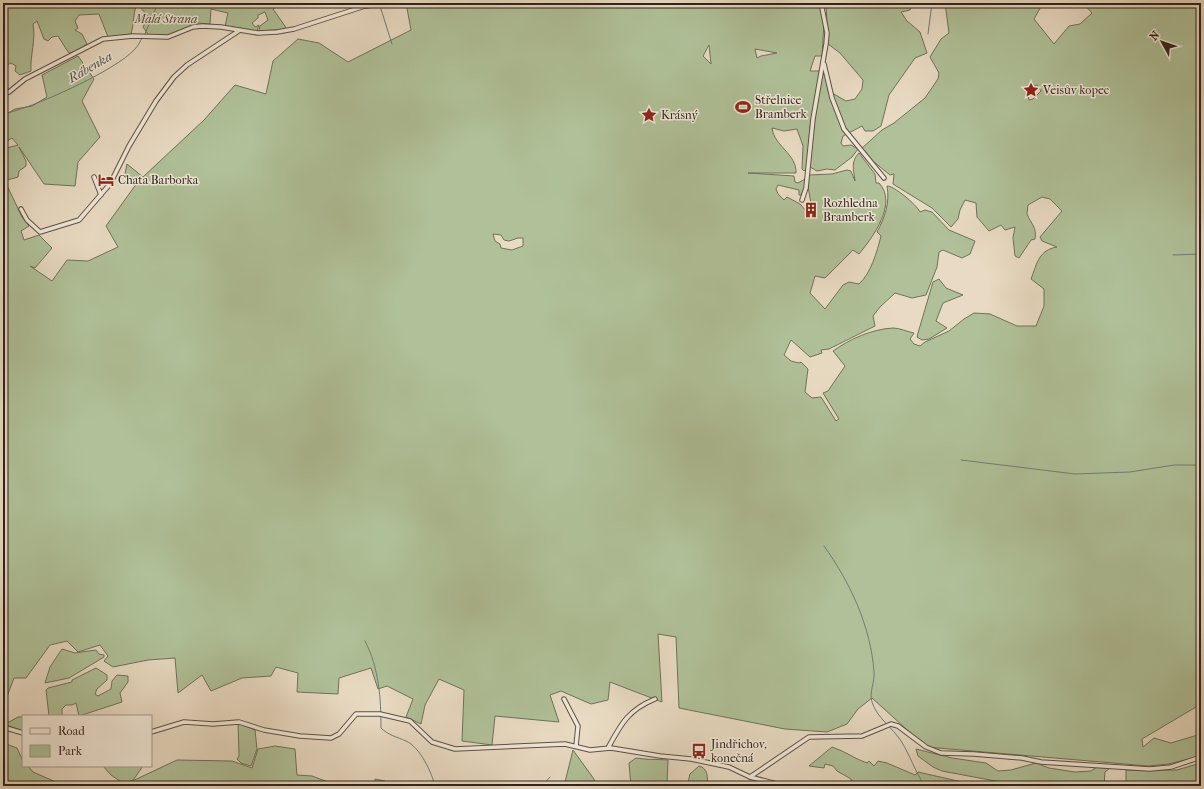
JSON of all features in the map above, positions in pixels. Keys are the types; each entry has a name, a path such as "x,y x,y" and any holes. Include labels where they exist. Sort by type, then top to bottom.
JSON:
{"street":[{"path":"3,95 25,79 103,39 127,36 168,38 193,27 202,26 258,33 289,30 365,6 399,3"},
{"path":"802,200 806,188 813,119 824,60 827,33 822,3"},
{"path":"21,209 27,220 36,230 45,232 79,220 110,184 129,146 152,107 174,77 187,65 240,30"},
{"path":"824,60 832,98 844,129 884,178"},
{"path":"94,177 101,195"},
{"path":"564,699 578,726 576,746"},
{"path":"608,748 620,725 628,716 637,708 655,699"},
{"path":"152,732 184,722 213,724 239,722 264,730 300,736 331,738 339,734 350,719 360,713 380,714 410,721 432,742 455,749 558,744 576,746 590,750 608,748 690,759 729,767 750,777 784,786"},
{"path":"750,777 809,737 862,736 891,724 898,726 926,747 941,753 974,754 1022,758 1041,762 1150,769 1171,767 1201,757"},
{"path":"3,727 22,734"}],"green space":[{"name":"Malá Strana","path":"14,3 281,3 273,9 287,29 259,31 260,26 268,20 265,12 258,15 258,18 252,23 255,27 259,25 257,31 225,26 228,13 211,9 210,24 198,23 170,35 150,37 143,27 148,16 139,6 136,6 131,34 108,37 99,14 79,15 75,21 78,28 75,30 82,34 87,44 72,54 68,52 58,36 52,37 48,41 44,39 37,21 33,24 34,36 31,71 20,75 15,71 16,66 11,63 3,67 3,8"},
{"path":"406,3 821,3 824,22 822,56 815,56 810,71 820,71 810,127 807,168 804,171 802,169 803,146 797,129 784,131 772,128 777,140 793,160 796,173 748,173 794,176 795,182 798,183 805,179 805,187 801,195 799,195 799,190 778,185 776,189 778,194 784,200 787,197 800,204 806,211 811,203 808,187 809,175 832,174 847,170 851,171 855,181 853,170 854,160 859,153 875,174 876,183 879,183 884,191 886,200 885,210 881,220 871,239 859,254 853,250 825,278 815,276 810,293 825,309 843,285 849,282 859,284 867,274 878,249 881,236 877,232 886,210 888,198 887,186 905,196 920,212 925,210 932,212 949,230 975,241 970,254 962,258 943,250 939,252 937,267 926,295 912,298 895,293 873,316 875,326 829,349 821,350 822,353 810,357 791,340 784,355 791,361 801,362 808,369 805,392 812,398 821,397 836,421 839,419 823,393 828,391 845,366 833,351 847,342 877,330 893,328 914,333 910,339 914,344 920,346 925,342 949,331 974,313 990,314 1017,326 1036,326 1044,306 1044,289 1031,279 1042,254 1057,247 1042,241 1040,237 1062,211 1050,199 1042,197 1028,205 1027,214 1034,228 1035,239 1031,240 1019,258 1015,256 1013,238 1015,227 1005,230 1001,225 989,231 977,217 976,203 965,200 960,210 958,219 951,227 932,208 893,184 894,174 890,175 863,153 861,149 882,130 894,123 925,98 938,79 939,73 930,57 941,39 949,33 945,3 1043,3 1034,19 1054,44 1069,26 1080,24 1092,13 1083,3 1201,3 1201,704 1142,739 1143,747 1154,738 1171,743 1201,734 1201,756 1169,764 1148,766 926,747 872,698 858,709 847,724 827,732 785,729 679,708 676,637 658,634 662,702 610,682 608,700 591,704 561,691 550,695 559,722 495,716 492,745 462,741 464,690 439,679 425,705 421,724 406,717 413,699 387,686 378,689 371,668 339,678 338,694 297,692 298,673 276,667 271,676 242,678 211,691 202,675 178,693 175,658 148,660 113,667 104,661 108,656 100,645 78,652 67,641 50,645 26,678 14,678 3,707 3,177 22,217 29,226 21,231 24,240 39,235 52,248 35,268 30,266 52,281 67,260 88,261 118,247 106,226 137,183 125,174 127,164 143,177 204,120 235,85 266,94 273,61 298,39 319,43 348,62 411,30","holes":["709,45 711,64 703,56","755,49 777,53 761,56 757,58","1037,85 1041,91 1033,99 1029,100 1027,90","493,234 501,235 504,240 509,241 523,238 523,246 512,250 501,248 500,244 495,241"]},
{"path":"826,3 913,3 910,10 901,12 907,21 920,32 927,53 915,58 889,95 881,126 873,131 865,131 862,126 843,136 841,143 843,146 851,145 858,149 852,157 835,170 827,169 817,171 810,167 812,139 822,69 827,76 832,93 846,101 855,99 862,89 863,80 840,53 828,44"},
{"path":"78,56 94,79 82,101 100,137 78,162 75,186 44,184 19,147 26,161 26,166 19,171 18,177 7,180 3,173 3,149 18,145 12,138 3,144 3,116 15,109 32,106 47,97 42,75"},
{"path":"939,279 946,288 963,295 943,303 936,321 947,328 929,339 922,340 917,337 918,333 933,282"},
{"path":"62,649 75,653 96,650 99,654 104,655 104,657 69,678 45,683 50,667"},
{"path":"96,668 107,675 107,680 97,689 95,694 98,696 111,689 112,681 117,675 128,676 128,682 120,693 122,702 82,715 79,715 76,703 66,705 62,709 62,715 49,715 46,690 48,688 72,682 72,680"},
{"path":"18,717 22,717 22,731 3,724 5,722 9,722"},
{"path":"238,723 255,730 257,749 251,766 241,763 237,759 239,756"},
{"path":"3,743 17,748 22,759 22,767 29,767 33,772 65,786 3,786"},
{"path":"275,746 295,749 297,775 312,776 339,786 121,786 124,784 111,775 104,767 142,767 134,779 126,784 177,760 232,761 252,768 258,749"},
{"path":"832,747 867,763 869,761 874,766 878,761 887,763 915,775 918,772 962,782 1001,786 882,786 851,781 851,779 837,771 833,766 825,764 824,768 809,766"},
{"path":"916,749 952,758 986,763 998,771 1011,770 1036,763 1049,768 1075,772 1091,771 1097,767 1110,768 1105,772 1104,786 1001,786 1006,783 942,771 933,767 918,756"},
{"path":"573,750 594,779 595,786 564,786"},
{"path":"636,758 668,760 667,786 631,786 629,763"},
{"path":"1201,763 1201,786 1126,786 1126,770 1177,770"},
{"path":"699,766 706,771 707,786 687,786 690,774"},
{"path":"375,779 385,781 389,786 376,786"}],"waterway":[{"name":"Rábenka","path":"144,36 158,3"},
{"path":"928,34 932,3"},
{"path":"380,6 392,44"},
{"name":"Rábenka","path":"3,114 33,105 73,88 125,58 136,48 142,38"},
{"path":"1173,255 1201,254"},
{"path":"961,460 1075,474 1130,472 1174,465 1201,465"},
{"path":"824,546 842,575 858,606 869,638 874,672 871,698 874,708 901,741 925,786"},
{"path":"365,641 370,651 376,672 381,728 411,744 421,754 435,786"},
{"path":"542,786 550,777"},
{"path":"321,784 325,786"}],"place":[{"name":"Veisův kopec","path":"1031,90"},
{"name":"Střelnice Bramberk","path":"743,107"},
{"name":"Krásný","path":"649,115"},
{"name":"Chata Barborka","path":"106,180"},
{"name":"Rozhledna Bramberk","path":"811,210"},
{"name":"Jindřichov, konečná","path":"699,751"}]}
